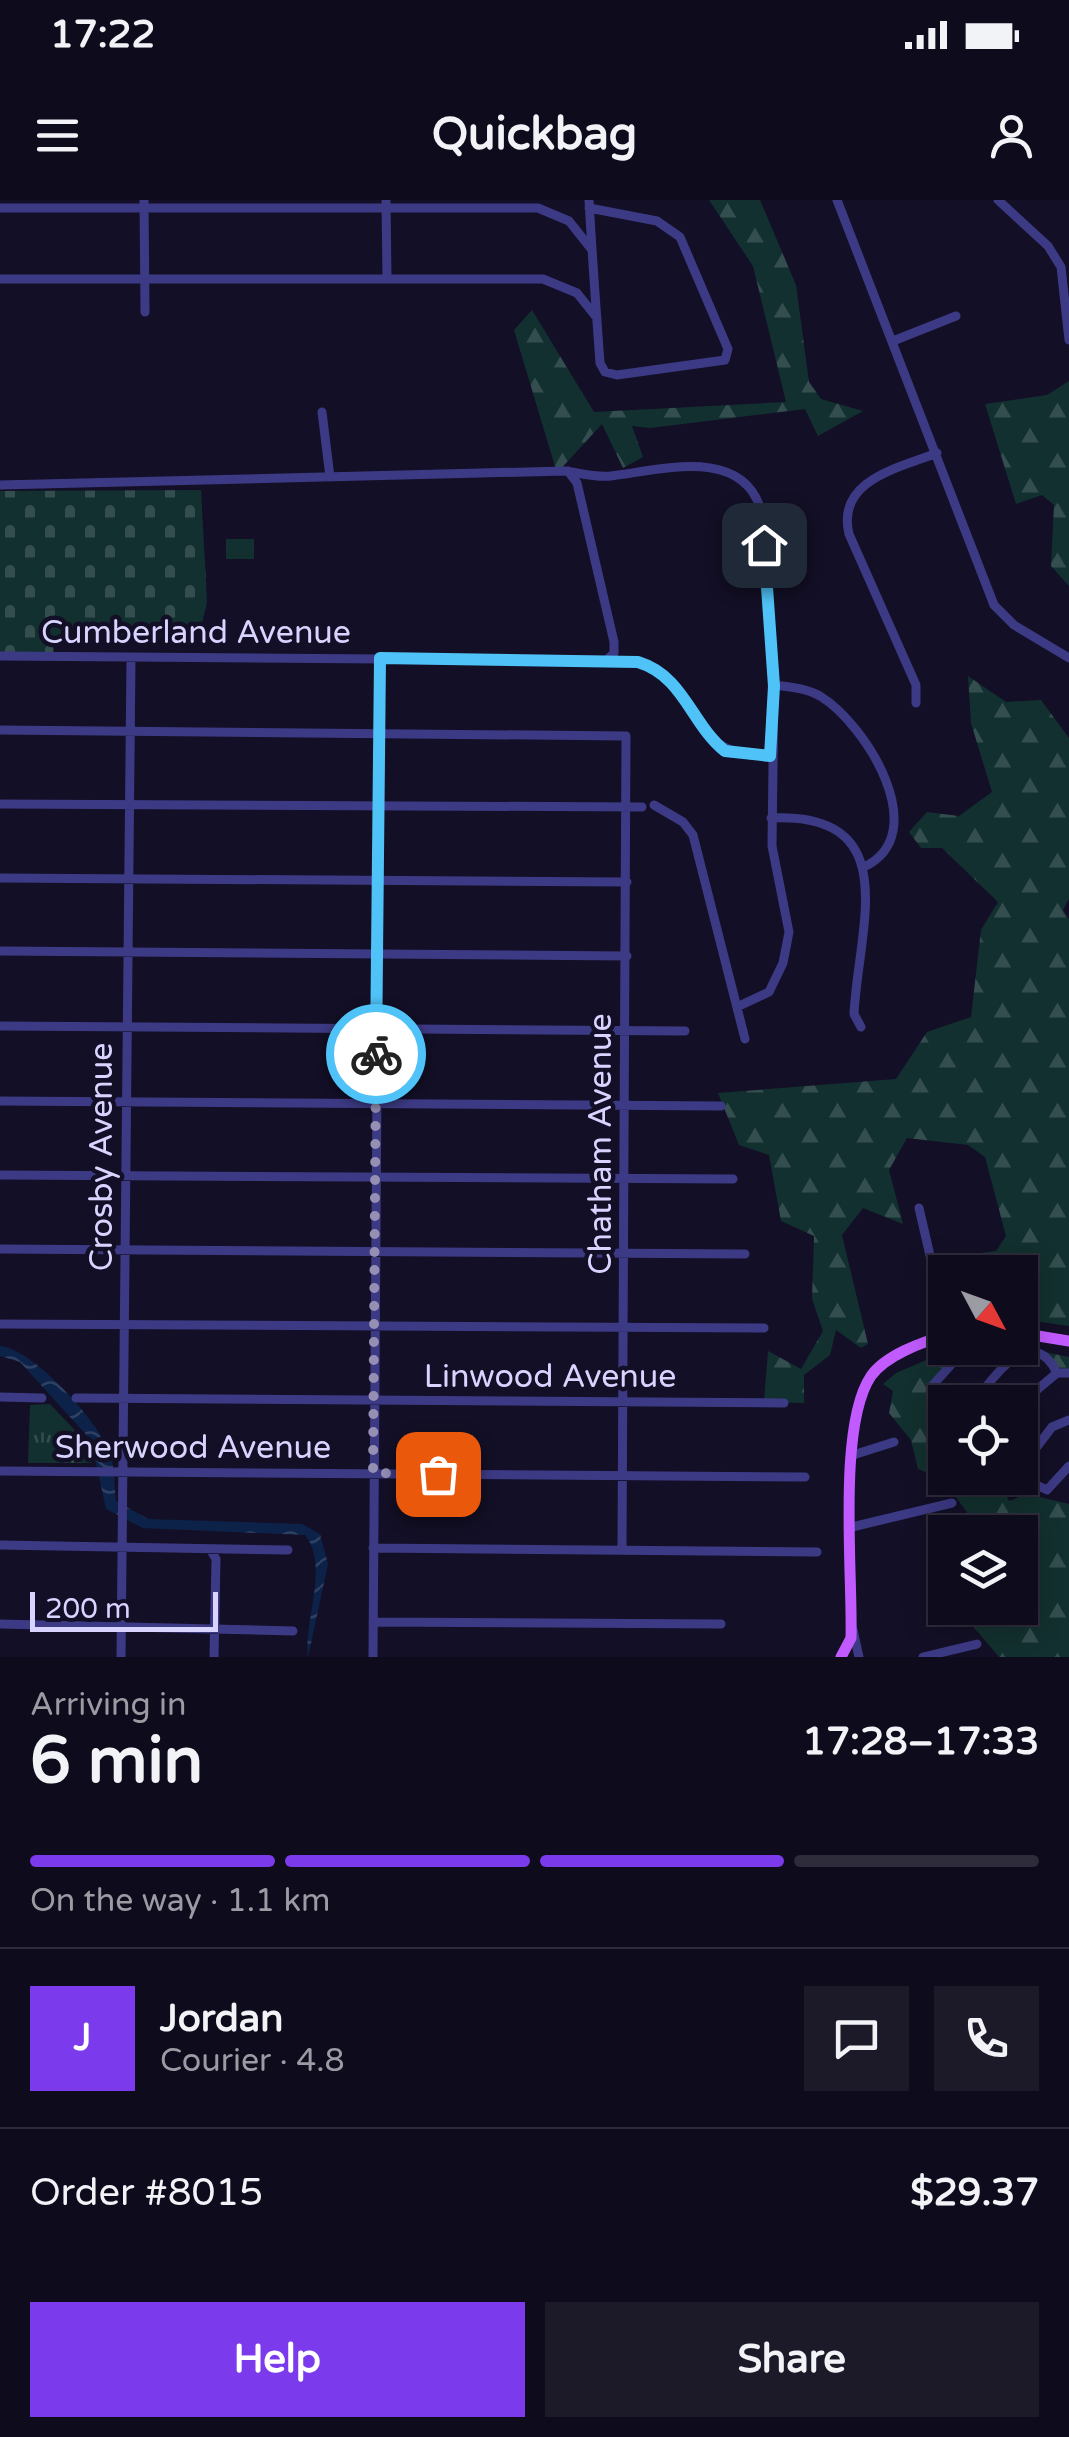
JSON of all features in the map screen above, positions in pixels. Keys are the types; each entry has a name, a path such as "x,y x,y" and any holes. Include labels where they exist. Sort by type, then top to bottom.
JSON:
{"main road":[{"path":"1038,1336 1069,1341"},
{"path":"841,1657 852,1638 848,1528 853,1455 863,1392 872,1376 901,1354 928,1343"}],"street":[{"path":"836,200 994,605 1014,625 1069,658"},
{"path":"998,200 1048,246 1067,279 1069,340"},
{"path":"144,204 145,312"},
{"path":"0,208 144,204 538,208 568,221 592,250"},
{"path":"386,204 387,279"},
{"path":"589,204 657,221 680,237 728,349 724,360 717,364 622,374 610,374 601,368 589,204"},
{"path":"0,280 551,280 578,293 597,318"},
{"path":"894,341 956,316"},
{"path":"322,412 330,477"},
{"path":"916,702 916,686 849,534 847,512 862,485 937,452"},
{"path":"0,485 568,471 607,477 624,473 731,470 750,486 762,510 774,686 770,756 773,856 788,923 787,950 769,992 737,1008"},
{"path":"568,471 577,483 614,642 614,653 607,660"},
{"name":"Cumberland Avenue","path":"0,656 638,662 662,674 725,751 770,756"},
{"name":"Crosby Avenue","path":"121,1657 124,1505 119,1472 125,1398 130,658"},
{"path":"373,1657 380,658"},
{"path":"774,686 802,689 823,698 847,720 875,758 896,830 887,852 864,867"},
{"path":"0,730 378,732"},
{"name":"Chatham Avenue","path":"378,732 621,734 627,738 622,1550"},
{"path":"0,804 648,806 684,822 693,835 745,1039"},
{"path":"771,818 804,817 831,826 850,840 864,867 867,888 854,1014 860,1027"},
{"path":"0,878 627,882"},
{"path":"0,951 626,956"},
{"path":"0,1026 686,1030"},
{"path":"0,1101 721,1106"},
{"path":"0,1175 733,1179"},
{"path":"919,1208 930,1255"},
{"path":"0,1249 744,1254"},
{"path":"0,1324 764,1328"},
{"path":"987,1385 1022,1353 1033,1352 1052,1364 1056,1373"},
{"path":"933,1385 951,1365"},
{"path":"1038,1388 1056,1373 1069,1373"},
{"path":"0,1397 42,1398"},
{"name":"Linwood Avenue","path":"76,1398 784,1403"},
{"path":"1038,1445 1052,1427 1069,1420"},
{"path":"853,1455 894,1442"},
{"path":"1038,1486 1046,1490 1069,1466"},
{"name":"Sherwood Avenue","path":"0,1471 805,1476"},
{"path":"848,1528 952,1503"},
{"path":"0,1545 288,1550"},
{"path":"373,1548 817,1552"},
{"path":"210,1549 216,1559 214,1657"},
{"path":"373,1622 721,1624"},
{"path":"852,1623 858,1657"},
{"path":"0,1624 293,1631"},
{"path":"923,1657 977,1644"}],"green space":[{"path":"709,200 760,200 796,285 809,382 821,399 863,411 818,436 805,409 650,428 632,426 643,457 623,468 602,424 557,473 514,330 532,310 594,412 786,402 753,266"},
{"path":"1069,381 1069,586 1051,566 1054,505 1042,495 1016,504 985,404 1047,395"},
{"path":"201,490 207,602 199,636 54,638 53,657 0,656 0,491"},
{"path":"226,539 254,539 254,559 226,559"},
{"path":"968,676 1006,702 1041,700 1069,738 1069,899 1063,910 1069,919 1069,1326 1038,1322 1038,1255 965,1255 996,1251 1006,1236 985,1157 968,1145 907,1138 889,1170 903,1224 863,1208 842,1235 868,1344 861,1348 836,1330 830,1355 804,1375 804,1403 764,1402 768,1351 801,1369 823,1331 812,1299 814,1236 781,1221 769,1155 739,1145 718,1093 896,1079 927,1032 971,1017 981,930 998,902 942,848 921,848 909,832 927,812 959,816 992,792 971,723"},
{"path":"1038,1351 1069,1357 1069,1372 1038,1358"},
{"path":"928,1359 928,1365 951,1365 938,1385 928,1385 928,1473 918,1469 911,1440 889,1413 893,1391 883,1384 896,1373"},
{"path":"50,1404 86,1442 92,1463 28,1463 30,1405"},
{"path":"954,1495 1006,1495 1009,1501 1031,1495 1069,1504 1069,1657 999,1657 972,1625 1038,1625 1038,1515 969,1515"}],"water":[{"path":"0,1346 28,1358 89,1418 110,1452 116,1501 148,1519 302,1524 320,1534 328,1564 308,1657 316,1578 312,1547 305,1535 143,1528 106,1509 91,1440 20,1362 0,1356"}],"way so far":[{"path":"376,1054 373,1473 438,1474"}],"route":[{"path":"376,1054 380,658 638,662 654,668 676,686 712,739 725,751 742,757 770,756 774,686 764,545"}]}
